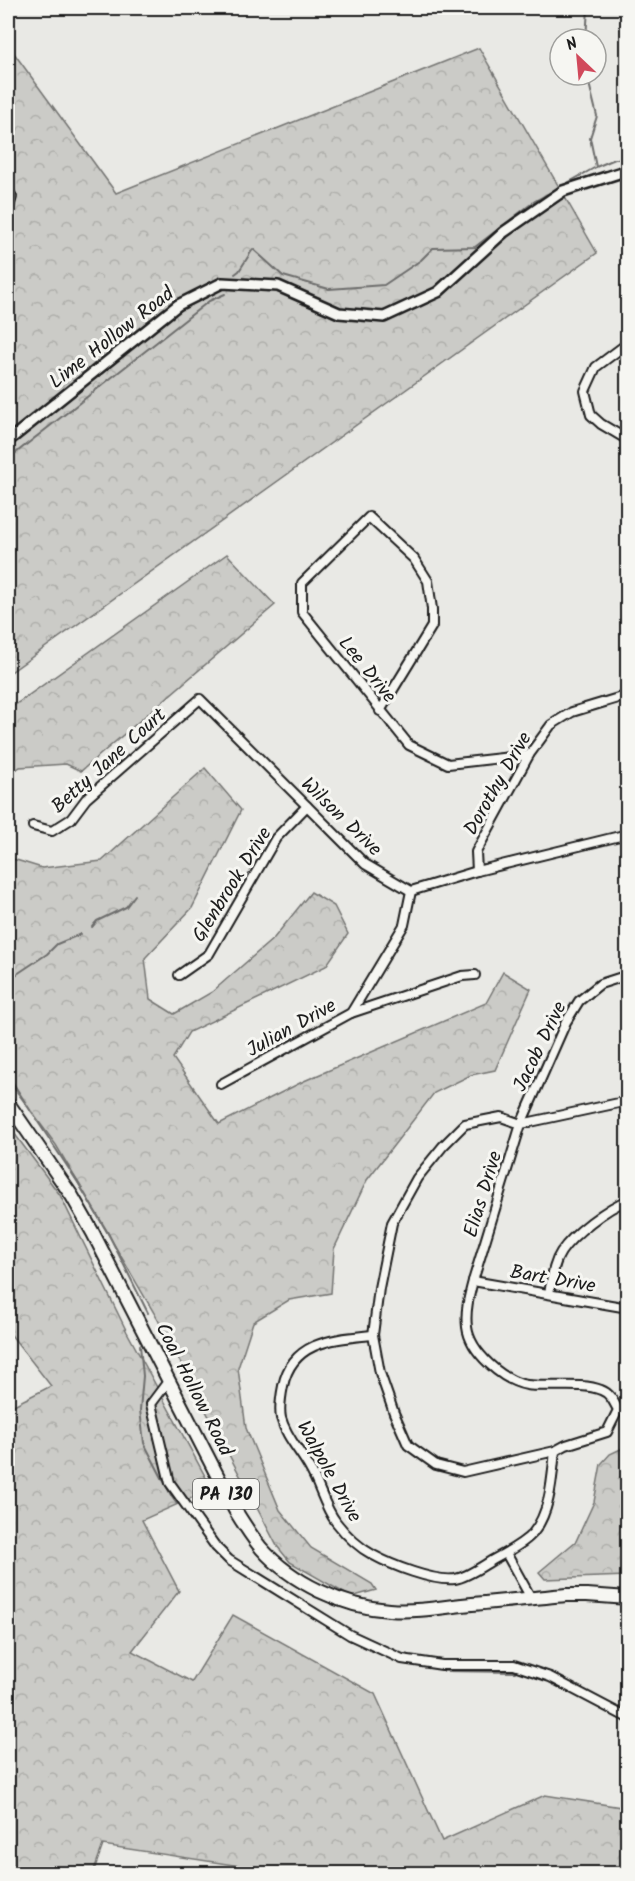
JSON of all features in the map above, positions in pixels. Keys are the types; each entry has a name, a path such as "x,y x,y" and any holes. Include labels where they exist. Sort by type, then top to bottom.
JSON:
{"main road":[{"name":"Coal Hollow Road","path":"8,1102 72,1196 93,1233 241,1520 262,1548 291,1574 312,1587 351,1603 381,1609 411,1610 587,1595 627,1598"}],"street":[{"name":"Lime Hollow Road","path":"8,441 178,305 222,283 278,286 339,313 384,316 438,292 504,232 563,191 627,170"},
{"path":"8,190 12,198 8,210"},
{"path":"627,343 596,367 585,391 591,415 601,424 623,435 627,440"},
{"name":"Lee Drive","path":"380,711 432,626 432,609 428,581 414,560 369,518 302,584 302,612 380,711 409,745 448,764 529,755"},
{"name":"Dorothy Drive","path":"477,871 476,852 529,755 551,725 572,712 627,694"},
{"name":"Wilson Drive","path":"200,699 364,864 411,891"},
{"name":"Betty Jane Court","path":"33,826 52,831 71,819 86,799 200,699"},
{"name":"Glenbrook Drive","path":"179,975 209,954 276,838 307,806"},
{"path":"411,891 477,871 627,834"},
{"name":"Julian Drive","path":"221,1084 351,1013 404,925 411,891"},
{"path":"351,1013 462,976 475,975"},
{"name":"Jacob Drive","path":"521,1124 566,1022 579,1001 600,984 627,975"},
{"path":"521,1124 627,1101"},
{"name":"Elias Drive","path":"501,1117 521,1124 473,1281 468,1302 467,1328 475,1348 489,1364 504,1375 525,1385 600,1389 612,1398 618,1410 607,1432 566,1445 555,1451 463,1472 436,1466 408,1445 380,1373 373,1335 379,1288 392,1223 417,1178 443,1146 465,1124 501,1117"},
{"path":"549,1293 554,1268 561,1251 605,1212 627,1200"},
{"name":"Bart Drive","path":"473,1281 627,1308"},
{"name":"Walpole Drive","path":"373,1335 328,1340 300,1354 286,1374 281,1398 281,1417 290,1439 310,1469 335,1521 350,1539 372,1555 424,1576 455,1579 506,1552 534,1532 542,1517 549,1491 555,1451"},
{"path":"169,1380 151,1404 170,1483 216,1547 229,1560 350,1635 402,1659 442,1665 514,1665 550,1677 627,1718"},
{"path":"506,1552 531,1598"}],"green space":[{"path":"8,45 116,193 479,48 597,253 8,674"},
{"path":"227,554 275,605 81,771 66,764 20,767 8,775 8,710"},
{"path":"205,768 241,810 192,908 145,958 150,999 174,1014 212,992 274,938 311,892 334,906 348,934 326,966 189,1032 173,1058 219,1124 304,1081 486,1003 503,972 531,989 495,1070 471,1075 434,1093 367,1180 334,1249 331,1293 289,1300 253,1322 238,1368 246,1428 280,1510 311,1548 372,1584 376,1590 351,1597 290,1562 277,1546 157,1318 56,1145 8,1080 8,852 13,859 42,868 102,861"},
{"path":"8,1125 60,1195 127,1332 212,1489 142,1520 179,1591 132,1651 192,1682 233,1615 375,1694 442,1841 545,1795 627,1808 627,1873 583,1873 565,1868 547,1874 293,1874 103,1845 93,1873 29,1873 8,1867 8,1408 51,1386 8,1331"},
{"path":"627,1446 627,1576 545,1579 539,1572 576,1541 594,1502 601,1464 610,1454"}],"waterway":[{"path":"587,27 588,8"},
{"path":"590,87 597,116 590,138 596,167"},
{"path":"235,274 253,249 283,276 329,289 384,285 421,260 433,248 475,247 535,201 596,167 615,159 628,159"},
{"path":"8,459 209,301 225,294"},
{"path":"92,927 97,921 126,907 135,895"},
{"path":"8,980 47,954 57,944 81,934"},
{"path":"8,1075 30,1110"},
{"path":"38,1122 108,1233 148,1313"},
{"path":"140,1345 143,1376 140,1410 144,1443 177,1504"},
{"path":"444,1671 515,1672"}]}
